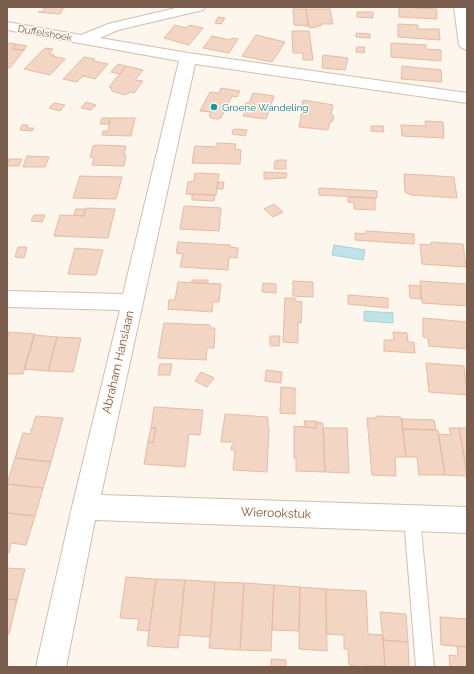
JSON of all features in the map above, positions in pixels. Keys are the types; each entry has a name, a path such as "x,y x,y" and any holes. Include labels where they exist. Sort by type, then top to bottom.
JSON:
{"street":[{"name":"Duffelshoek","path":"7,26 84,40 113,27 198,7"},
{"path":"461,7 467,46"},
{"path":"84,40 188,58 467,98"},
{"name":"Abraham Hanslaan","path":"51,667 85,507 188,58"},
{"path":"7,299 132,302"},
{"name":"Wierookstuk","path":"85,507 467,520"}],"lane":[{"path":"412,518 425,667"}],"water":[{"path":"334,245 365,250 363,260 332,255"},
{"path":"364,311 393,313 393,323 364,321"}],"building":[{"path":"45,7 64,7 60,14 38,12 42,12"},
{"path":"399,7 437,9 437,19 399,17"},
{"path":"293,9 306,9 308,26 294,25"},
{"path":"306,9 330,9 333,24 321,24 321,26 309,28"},
{"path":"357,12 373,12 373,18 357,17"},
{"path":"218,17 225,18 221,24 215,23"},
{"path":"398,24 418,25 418,29 439,29 440,40 398,37"},
{"path":"175,25 186,28 189,25 203,28 189,45 164,38"},
{"path":"292,31 309,31 313,60 303,60 303,53 293,53"},
{"path":"356,33 370,34 370,38 356,37"},
{"path":"256,35 285,42 272,62 242,56"},
{"path":"212,36 230,40 232,38 238,39 229,53 203,48"},
{"path":"7,43 16,44 12,49 24,50 10,68 7,67"},
{"path":"391,43 426,45 426,49 441,50 441,61 391,57"},
{"path":"16,44 27,46 24,50 12,49"},
{"path":"357,47 365,47 364,53 356,52"},
{"path":"45,48 53,49 49,54 54,55 52,56 65,59 50,75 24,69"},
{"path":"323,55 348,58 345,70 322,68"},
{"path":"84,57 95,59 93,61 108,64 95,79 83,76 77,82 63,79"},
{"path":"118,64 126,66 120,74 111,72"},
{"path":"126,66 143,70 135,80 143,81 134,93 131,92 125,95 112,91 112,88 109,87"},
{"path":"402,66 441,70 442,82 401,79"},
{"name":"Groene Wandeling","path":"221,88 240,91 237,97 232,96 221,118 211,118 209,116 211,112 200,111 210,92 219,93"},
{"path":"253,93 274,96 266,119 243,116 248,106 245,105 246,103 249,103"},
{"path":"303,100 333,105 331,115 334,116 332,122 330,121 328,130 299,127 302,111 306,111 307,109 301,109"},
{"path":"86,102 96,105 91,110 81,108"},
{"path":"54,103 65,105 60,111 49,108"},
{"path":"102,118 110,118 108,124 100,124"},
{"path":"110,118 135,118 131,136 102,135 103,131 108,131"},
{"path":"425,121 443,122 444,138 402,136 401,125 426,126"},
{"path":"22,125 28,125 27,128 34,128 32,131 20,130"},
{"path":"371,126 383,126 384,132 371,131"},
{"path":"233,130 247,130 245,136 232,134"},
{"path":"217,143 236,144 235,149 241,150 240,164 192,163 195,146 217,147"},
{"path":"93,146 126,146 124,166 92,165 94,158 90,157"},
{"path":"27,156 49,157 45,167 23,167"},
{"path":"9,159 22,159 19,166 7,166"},
{"path":"286,160 286,169 274,169 275,161"},
{"path":"264,172 287,173 286,178 264,179"},
{"path":"195,173 219,174 216,195 186,194 188,182 194,181"},
{"path":"404,174 454,177 457,198 411,195 405,192"},
{"path":"80,176 122,177 116,199 73,198"},
{"path":"218,182 224,182 223,189 217,189"},
{"path":"319,188 377,191 377,198 319,195"},
{"path":"192,194 215,195 214,201 192,200"},
{"path":"348,197 375,198 375,210 354,209 354,203 348,202"},
{"path":"274,204 283,212 273,217 264,209"},
{"path":"184,206 221,208 219,231 180,229"},
{"path":"86,208 115,209 108,238 54,236 60,215 84,216"},
{"path":"76,209 85,209 84,216 74,215"},
{"path":"34,215 45,215 42,222 31,221"},
{"path":"366,231 414,234 414,244 355,240 355,233 366,234"},
{"path":"178,242 230,245 230,247 238,248 237,258 229,257 228,270 180,267 183,254 176,253"},
{"path":"431,242 463,244 466,267 422,264 420,244 431,245"},
{"path":"18,247 27,247 24,258 15,257"},
{"path":"75,248 103,250 96,275 68,274"},
{"path":"192,280 208,280 208,283 192,283"},
{"path":"293,281 313,282 313,297 293,296"},
{"path":"420,281 467,284 467,306 422,303"},
{"path":"178,282 221,284 219,302 213,302 212,312 168,309 169,300 175,300"},
{"path":"263,283 276,284 276,293 262,292"},
{"path":"409,285 420,286 421,299 410,298"},
{"path":"348,295 388,298 388,308 348,304"},
{"path":"285,298 295,298 295,301 302,302 301,323 298,322 298,343 283,342"},
{"path":"423,318 467,322 467,349 429,346 428,338 423,337"},
{"path":"164,323 210,325 210,328 215,328 214,348 207,348 206,360 158,358"},
{"path":"9,332 35,334 23,374 7,374 7,340"},
{"path":"393,332 407,333 408,342 414,342 415,353 384,351 384,340 394,340"},
{"path":"34,335 57,337 48,371 24,369"},
{"path":"270,336 280,336 279,346 270,346"},
{"path":"57,337 81,338 73,372 48,371"},
{"path":"426,363 464,366 467,395 429,392"},
{"path":"160,364 172,364 170,375 158,375"},
{"path":"266,370 282,372 281,383 265,381"},
{"path":"201,372 214,378 207,387 195,381"},
{"path":"281,387 295,388 295,414 280,413"},
{"path":"154,407 203,410 200,435 189,434 185,467 144,464 148,442 153,443 156,428 151,428"},
{"path":"225,414 268,417 267,472 233,470 235,450 231,450 234,442 221,442"},
{"path":"36,416 63,418 51,462 15,458 23,433 30,434"},
{"path":"376,416 401,417 406,457 395,457 396,476 372,475 367,418 376,418"},
{"path":"402,419 434,420 436,430 403,429"},
{"path":"304,421 316,421 316,428 305,427"},
{"path":"316,422 323,423 325,472 296,471 296,457 294,458 294,426 316,428"},
{"path":"151,428 156,428 153,443 148,442"},
{"path":"323,428 347,428 349,473 325,472"},
{"path":"449,428 459,428 467,476 445,475 438,434 451,435"},
{"path":"459,428 467,428 467,470"},
{"path":"403,429 438,430 445,475 419,475 417,457 406,457"},
{"path":"15,458 51,462 43,488 7,484"},
{"path":"7,484 43,488 35,516 7,513"},
{"path":"7,513 35,516 26,545 11,543 9,553 7,553"},
{"path":"7,568 25,569 17,600 7,599"},
{"path":"126,577 156,579 149,631 137,630 139,619 120,618"},
{"path":"156,579 185,580 178,648 147,646"},
{"path":"185,580 215,582 210,637 179,635"},
{"path":"215,582 244,583 240,650 209,648"},
{"path":"244,583 274,585 271,651 240,650"},
{"path":"274,585 300,587 299,631 272,630"},
{"path":"300,587 326,589 327,651 299,649"},
{"path":"326,589 366,591 368,634 383,635 385,666 363,667 349,665 348,649 344,649 344,635 326,634"},
{"path":"7,599 17,600 9,634 7,634"},
{"path":"380,612 406,614 408,642 383,640"},
{"path":"440,617 467,619 467,647 441,645"},
{"path":"383,640 408,642 409,667 385,667"},
{"path":"457,646 467,647 467,667 450,667 449,655 458,656"},
{"path":"271,659 286,660 286,667 271,667"}],"place":[{"name":"Groene Wandeling","path":"214,107"}]}
